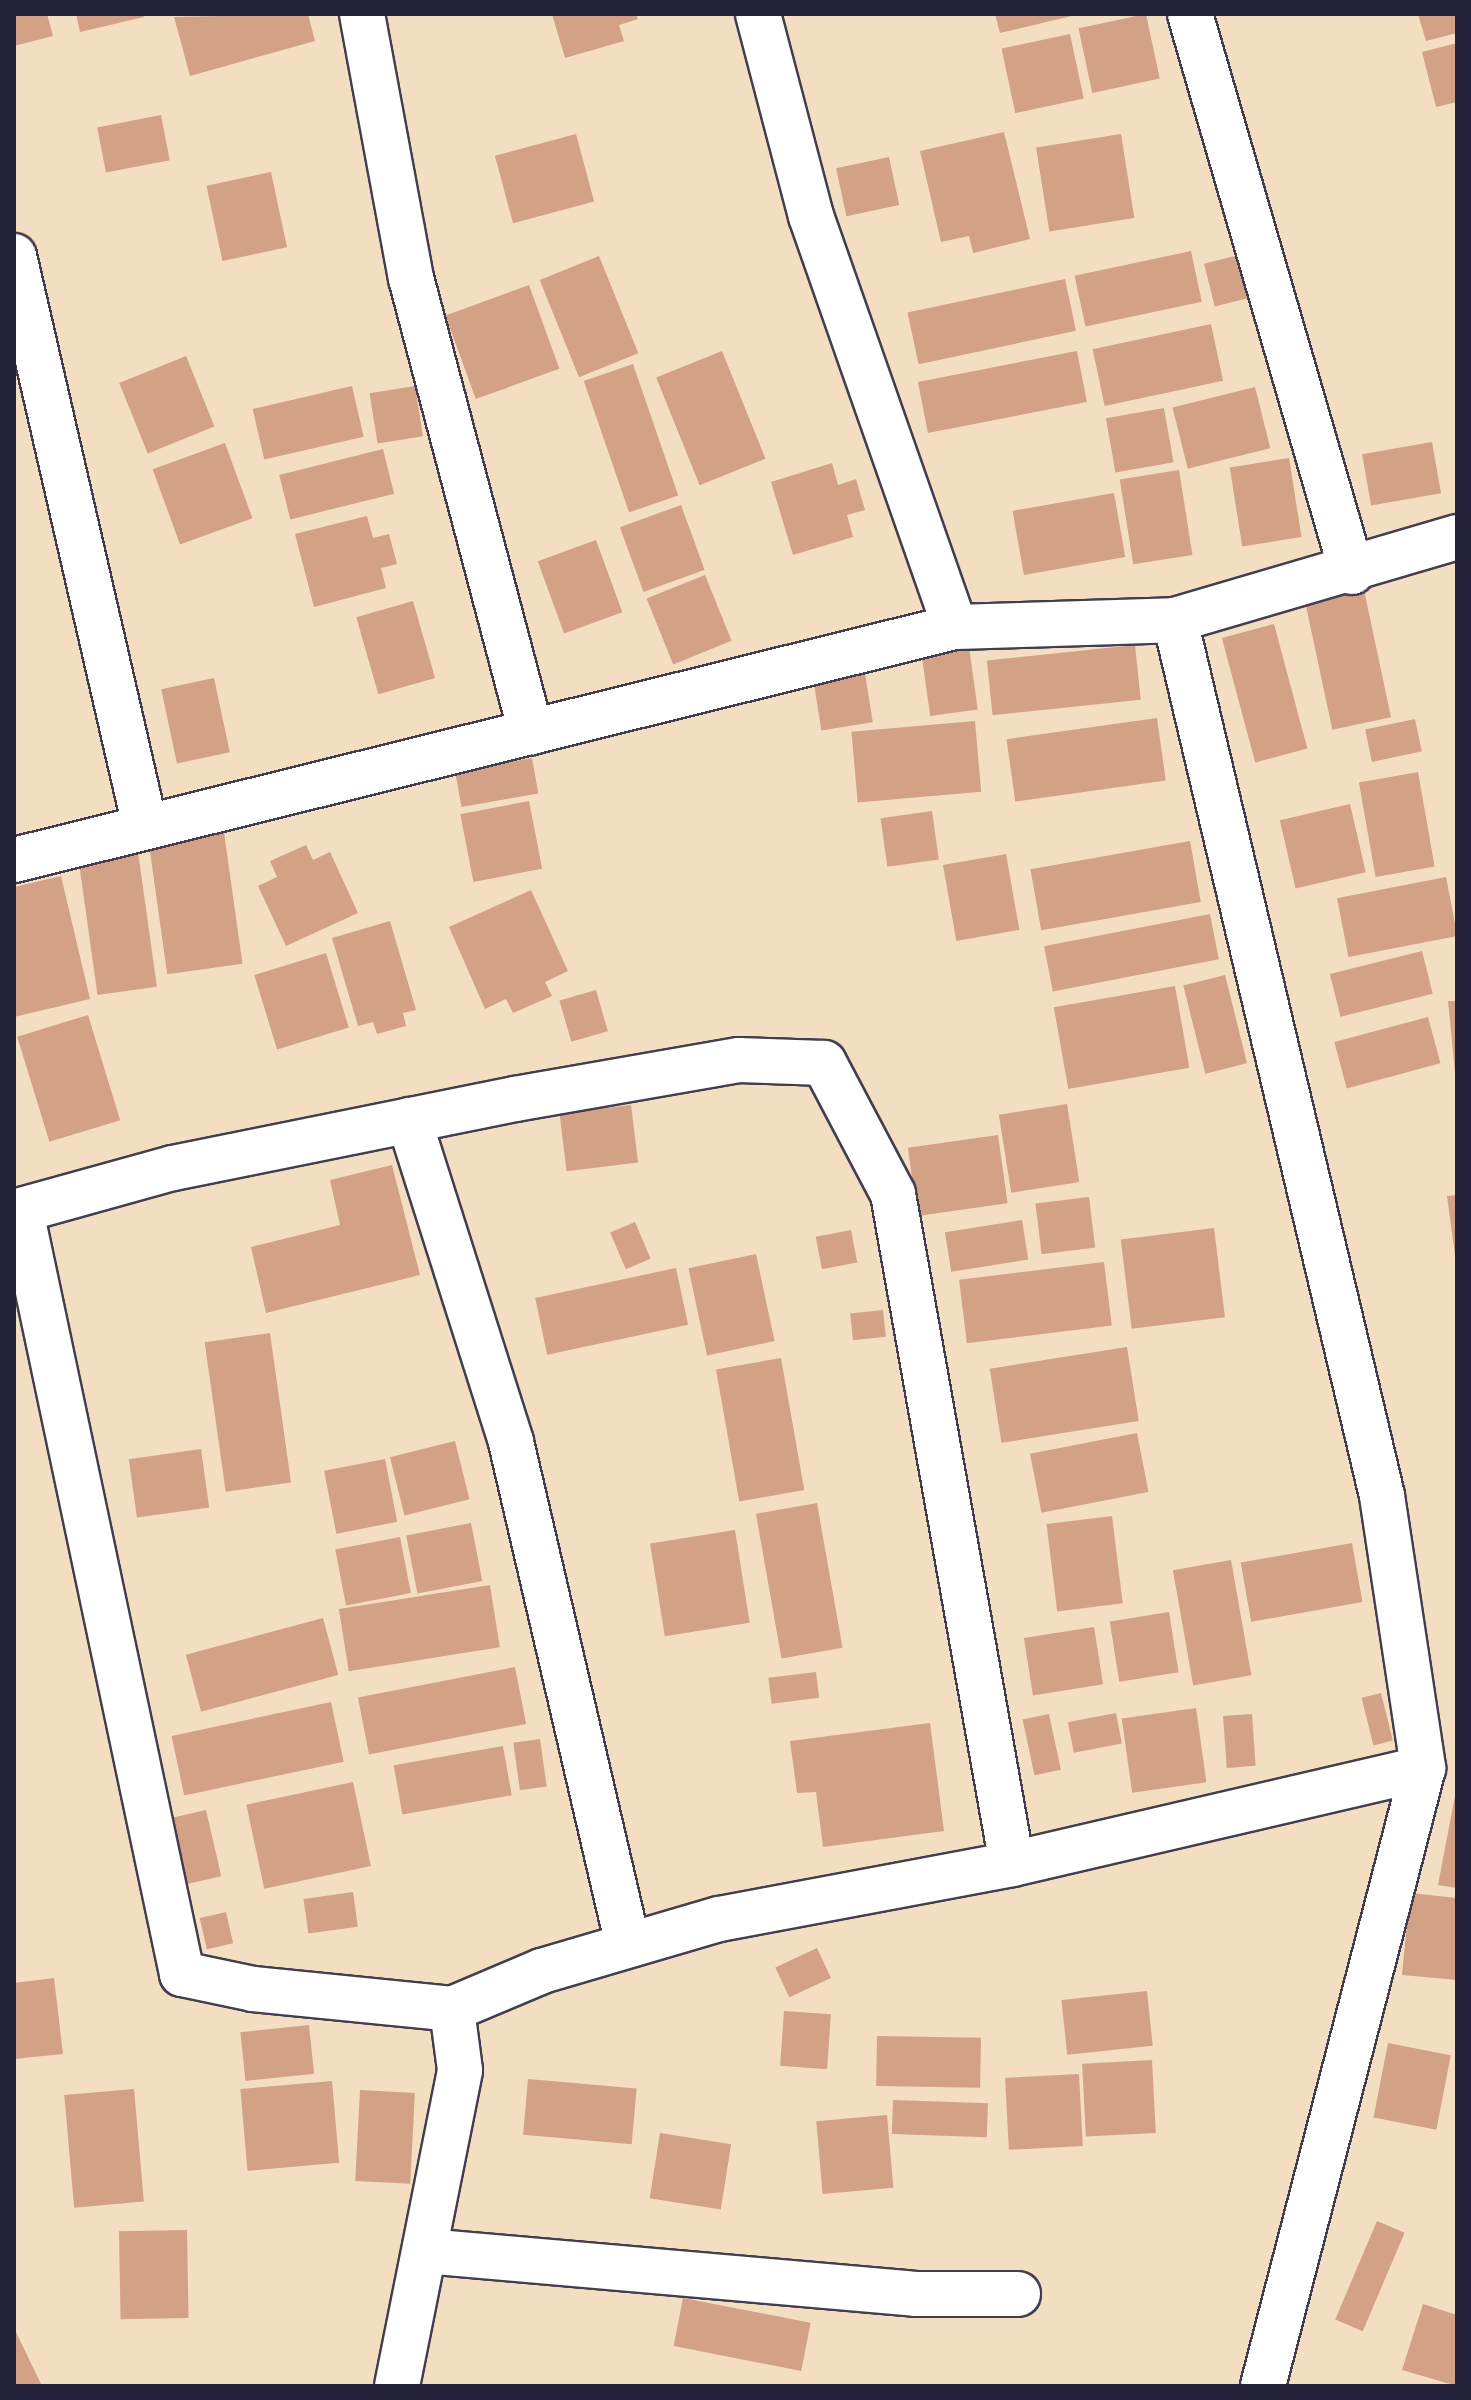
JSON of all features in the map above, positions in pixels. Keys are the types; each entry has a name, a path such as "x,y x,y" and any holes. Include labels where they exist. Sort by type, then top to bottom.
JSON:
{"street":[{"path":"362,14 411,278 531,732"},
{"path":"758,14 811,216 955,627"},
{"path":"1190,14 1352,572"},
{"path":"14,256 144,822"},
{"path":"14,860 144,822 531,732 955,627 1175,620 1352,572 1457,537"},
{"path":"1175,620 1382,1496 1423,1768 1263,2386"},
{"path":"1012,1864 893,1194 824,1063 739,1060 409,1120 173,1168 17,1212 182,1974 253,1989 452,2009 628,1945 719,1919 1012,1864 1423,1768"},
{"path":"409,1120 511,1442 628,1945"},
{"path":"397,2386 460,2070 452,2009"},
{"path":"425,2251 916,2294 1018,2294"}],"building":[{"path":"14,14 47,14 53,36 14,46"},
{"path":"76,14 143,14 144,17 80,32"},
{"path":"308,14 315,41 190,76 174,17"},
{"path":"552,14 636,14 638,19 619,25 624,41 565,58"},
{"path":"995,14 1076,14 1076,15 1000,33"},
{"path":"1146,14 1160,79 1092,93 1079,28"},
{"path":"1418,14 1457,14 1457,33 1426,41"},
{"path":"1070,34 1084,99 1015,113 1002,49"},
{"path":"1457,43 1457,102 1436,107 1422,52"},
{"path":"161,115 170,160 106,173 97,127"},
{"path":"1004,132 1030,239 973,253 969,236 941,242 920,151"},
{"path":"576,134 594,202 513,223 495,156"},
{"path":"1121,134 1134,218 1049,231 1036,147"},
{"path":"889,157 899,205 846,216 836,168"},
{"path":"271,172 287,247 222,261 206,186"},
{"path":"1191,251 1202,302 1085,327 1075,276"},
{"path":"1239,255 1250,298 1215,306 1204,264"},
{"path":"599,256 638,353 579,377 540,280"},
{"path":"1065,279 1076,331 919,364 908,312"},
{"path":"529,285 559,369 476,399 445,315"},
{"path":"1211,324 1223,381 1105,406 1093,349"},
{"path":"722,351 765,459 700,485 656,378"},
{"path":"1077,351 1087,402 928,433 918,382"},
{"path":"186,356 214,426 148,453 119,383"},
{"path":"633,364 678,495 629,512 584,381"},
{"path":"352,386 364,437 264,460 253,409"},
{"path":"415,386 423,436 378,444 370,393"},
{"path":"1255,387 1270,448 1188,469 1173,408"},
{"path":"1164,408 1174,462 1115,472 1106,418"},
{"path":"1432,442 1441,493 1371,506 1362,454"},
{"path":"225,443 252,518 180,545 153,469"},
{"path":"383,449 394,494 290,520 279,475"},
{"path":"1289,458 1302,537 1242,546 1230,467"},
{"path":"832,463 838,485 856,479 865,510 847,515 853,537 793,555 771,482"},
{"path":"1179,470 1192,555 1133,564 1120,479"},
{"path":"1114,493 1125,557 1024,575 1013,511"},
{"path":"681,505 705,570 644,592 620,527"},
{"path":"367,516 373,538 389,534 397,564 381,568 386,588 314,607 295,534"},
{"path":"596,540 622,612 564,634 538,561"},
{"path":"705,575 732,641 673,664 647,599"},
{"path":"1364,590 1391,717 1332,730 1305,602"},
{"path":"413,601 435,678 378,694 356,617"},
{"path":"1274,624 1307,749 1255,763 1222,638"},
{"path":"1135,645 1141,700 993,715 987,661"},
{"path":"969,647 978,709 930,716 921,654"},
{"path":"864,667 873,722 821,730 813,675"},
{"path":"214,678 230,752 177,764 161,689"},
{"path":"1157,718 1166,780 1015,802 1006,739"},
{"path":"1415,719 1422,751 1372,762 1365,730"},
{"path":"975,721 981,792 858,803 851,732"},
{"path":"532,758 538,793 461,807 455,772"},
{"path":"1418,772 1435,867 1376,877 1359,782"},
{"path":"529,801 542,869 473,882 460,814"},
{"path":"1350,804 1366,872 1296,888 1280,820"},
{"path":"932,811 939,860 887,867 881,818"},
{"path":"223,825 242,964 167,974 148,836"},
{"path":"1190,841 1201,902 1041,930 1030,869"},
{"path":"306,845 313,860 330,852 358,913 286,946 258,886 277,877 270,861"},
{"path":"138,852 157,987 98,995 79,860"},
{"path":"1006,854 1019,930 956,941 943,865"},
{"path":"61,876 90,999 14,1017 14,887"},
{"path":"1446,877 1457,936 1348,957 1337,898"},
{"path":"531,890 568,971 545,982 552,996 513,1013 506,999 485,1009 449,927"},
{"path":"1210,914 1219,959 1053,991 1044,946"},
{"path":"390,921 416,1010 403,1013 406,1026 377,1034 373,1022 358,1026 332,938"},
{"path":"1422,951 1433,994 1340,1017 1330,974"},
{"path":"326,953 349,1028 277,1050 254,975"},
{"path":"1225,975 1247,1063 1205,1074 1183,985"},
{"path":"1175,986 1189,1068 1068,1089 1054,1007"},
{"path":"596,990 608,1031 571,1042 559,1000"},
{"path":"1448,1001 1457,1001 1457,1072 1455,1072"},
{"path":"88,1015 120,1120 49,1142 17,1037"},
{"path":"1428,1017 1440,1063 1347,1088 1334,1042"},
{"path":"1067,1104 1079,1182 1011,1193 999,1115"},
{"path":"631,1105 638,1163 567,1171 560,1114"},
{"path":"998,1135 1008,1203 917,1216 908,1148"},
{"path":"392,1165 420,1275 266,1313 251,1247 340,1225 330,1180"},
{"path":"1457,1195 1457,1255 1455,1255 1447,1196"},
{"path":"1089,1197 1095,1248 1042,1254 1035,1204"},
{"path":"1022,1220 1028,1260 951,1272 945,1232"},
{"path":"635,1222 651,1259 626,1269 610,1233"},
{"path":"1214,1228 1225,1317 1132,1329 1121,1239"},
{"path":"851,1230 857,1262 822,1269 816,1237"},
{"path":"756,1254 775,1341 707,1355 689,1268"},
{"path":"1104,1262 1112,1326 967,1343 959,1280"},
{"path":"676,1268 688,1325 547,1355 535,1298"},
{"path":"883,1310 886,1337 853,1340 850,1313"},
{"path":"270,1333 291,1483 226,1492 205,1342"},
{"path":"1127,1347 1139,1421 1001,1443 990,1369"},
{"path":"781,1358 804,1490 739,1501 716,1369"},
{"path":"1137,1433 1148,1492 1041,1513 1030,1454"},
{"path":"455,1441 470,1499 405,1515 390,1457"},
{"path":"201,1449 209,1507 137,1518 129,1459"},
{"path":"385,1459 397,1522 336,1534 324,1471"},
{"path":"817,1503 843,1648 781,1659 756,1514"},
{"path":"1112,1516 1123,1603 1057,1611 1046,1524"},
{"path":"471,1523 482,1581 417,1594 406,1536"},
{"path":"735,1530 750,1623 665,1636 650,1543"},
{"path":"400,1537 411,1593 346,1606 335,1550"},
{"path":"1352,1543 1362,1602 1251,1622 1241,1563"},
{"path":"1231,1560 1251,1675 1193,1685 1173,1570"},
{"path":"490,1585 500,1647 349,1671 339,1609"},
{"path":"1169,1612 1179,1672 1119,1682 1110,1621"},
{"path":"323,1618 338,1675 201,1712 186,1655"},
{"path":"1094,1627 1103,1684 1033,1695 1024,1638"},
{"path":"515,1667 526,1724 369,1754 358,1698"},
{"path":"816,1672 819,1698 772,1704 768,1678"},
{"path":"1381,1693 1393,1741 1373,1745 1362,1698"},
{"path":"331,1702 344,1762 184,1796 172,1736"},
{"path":"1196,1708 1206,1782 1132,1793 1122,1718"},
{"path":"1116,1713 1122,1743 1074,1753 1068,1722"},
{"path":"1049,1714 1061,1770 1034,1775 1023,1720"},
{"path":"1252,1714 1256,1766 1227,1768 1223,1716"},
{"path":"930,1723 944,1831 823,1847 816,1792 797,1793 790,1741"},
{"path":"540,1739 547,1787 520,1790 513,1743"},
{"path":"503,1746 512,1795 402,1815 394,1765"},
{"path":"353,1782 371,1866 264,1889 246,1805"},
{"path":"1457,1785 1457,1888 1438,1885"},
{"path":"206,1810 221,1876 186,1884 171,1818"},
{"path":"353,1892 358,1927 308,1934 303,1899"},
{"path":"1410,1893 1457,1898 1457,1980 1402,1975"},
{"path":"226,1912 233,1943 207,1949 200,1918"},
{"path":"817,1948 831,1978 789,1997 775,1967"},
{"path":"54,1978 63,2054 14,2059 14,1983"},
{"path":"1147,1991 1153,2046 1067,2055 1061,2000"},
{"path":"784,2011 831,2014 827,2069 780,2066"},
{"path":"309,2025 314,2074 245,2081 240,2032"},
{"path":"877,2036 981,2038 980,2088 876,2086"},
{"path":"1388,2043 1451,2055 1436,2130 1373,2118"},
{"path":"1152,2060 1156,2133 1086,2137 1082,2064"},
{"path":"1079,2074 1083,2146 1009,2150 1005,2078"},
{"path":"528,2079 637,2088 632,2144 523,2135"},
{"path":"332,2081 339,2163 247,2171 240,2089"},
{"path":"134,2089 144,2202 74,2208 64,2095"},
{"path":"360,2090 415,2093 410,2184 355,2181"},
{"path":"893,2100 988,2103 987,2137 892,2134"},
{"path":"887,2115 893,2188 823,2194 816,2121"},
{"path":"660,2133 731,2144 721,2209 650,2198"},
{"path":"1377,2221 1405,2233 1363,2331 1335,2319"},
{"path":"187,2230 189,2318 121,2319 119,2231"},
{"path":"683,2298 811,2323 801,2371 674,2346"},
{"path":"1423,2304 1457,2315 1457,2386 1402,2370"},
{"path":"14,2328 42,2386 14,2386"}]}
